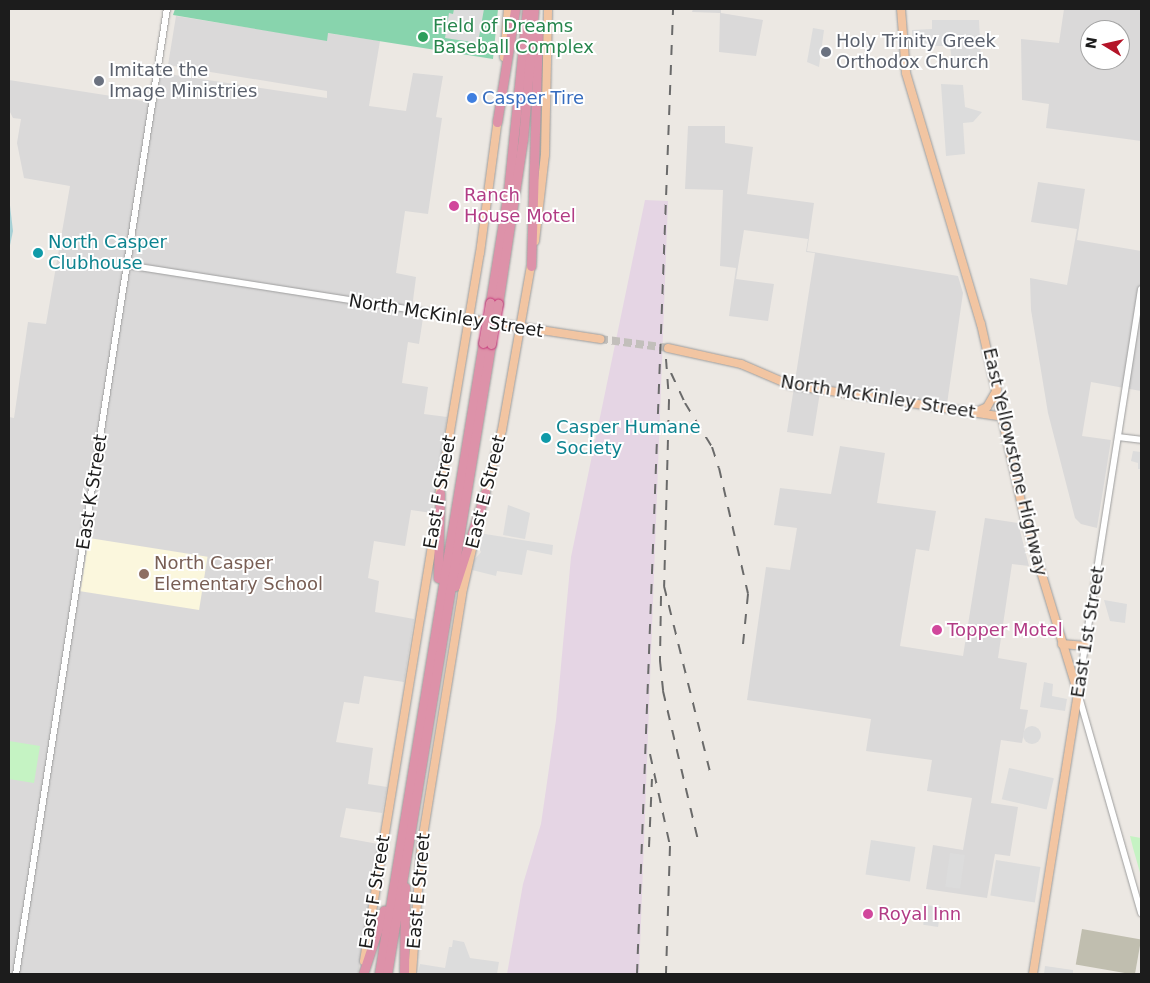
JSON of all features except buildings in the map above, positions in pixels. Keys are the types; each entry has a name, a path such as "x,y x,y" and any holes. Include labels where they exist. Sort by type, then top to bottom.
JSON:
{"highway":[{"path":"497,122 515,9"},
{"path":"494,303 515,138 526,9"},
{"path":"379,974 402,856 522,139 534,9"},
{"path":"531,266 538,9"},
{"path":"436,646 440,560 440,493"},
{"path":"436,646 485,493"},
{"path":"363,974 402,856"},
{"path":"387,974 402,856"},
{"path":"402,856 404,974"}],"main road":[{"name":"East F Street","path":"363,974 469,319 497,122 508,9"},
{"name":"East E Street","path":"412,974 421,848 462,594 485,493 502,430 531,266 545,155 548,9"},
{"name":"East Yellowstone Highway","path":"901,9 906,72 981,324 1026,519 1078,693"},
{"name":"North McKinley Street","path":"469,319 600,339"},
{"name":"North McKinley Street","path":"668,348 741,364 790,385 1003,417"},
{"path":"970,413 987,407 997,390"},
{"path":"1062,644 1086,646"},
{"name":"East 1st Street","path":"1033,974 1078,693"}],"street":[{"name":"East K Street","path":"16,974 167,9"},
{"name":"North McKinley Street","path":"126,265 469,319"},
{"name":"East 1st Street","path":"1078,693 1141,289"},
{"path":"1118,437 1141,440"},
{"name":"East Yellowstone Highway","path":"1078,693 1141,913"}],"shaded area":[{"path":"454,9 484,9 478,43 445,38 449,13 453,14"},
{"path":"693,9 721,9 721,13 763,20 756,56 719,52 720,13 692,12"},
{"path":"1064,9 1141,9 1141,141 1046,128 1049,104 1022,100 1021,39 1059,43"},
{"path":"176,16 326,40 327,33 380,41 369,106 406,111 413,73 443,76 436,117 442,118 428,214 405,211 396,273 416,277 411,316 423,318 419,344 408,342 402,383 428,387 424,414 447,417 432,513 411,510 405,546 374,541 368,578 379,581 375,612 414,619 404,682 364,676 359,704 344,702 336,742 373,748 368,784 387,787 382,813 346,808 340,837 378,844 358,974 9,974 9,417 14,418 28,322 46,324 70,186 24,178 17,143 21,119 13,118 9,110 9,80 156,103 161,73 327,98 327,91 168,65"},
{"path":"932,20 979,20 981,62 952,61 950,46 912,46 912,30 932,29"},
{"path":"813,28 824,30 819,67 807,62"},
{"path":"941,84 963,85 965,107 982,112 973,122 963,123 965,154 946,156"},
{"path":"688,126 725,126 725,143 753,147 747,194 814,203 807,251 958,276 963,293 947,404 821,386 813,436 787,432 815,253 806,252 808,239 744,230 736,279 774,284 768,321 729,316 736,268 720,266 723,190 685,189"},
{"path":"1038,182 1085,189 1077,240 1141,251 1141,391 1091,382 1082,436 1111,440 1097,528 1081,524 1075,518 1048,413 1031,310 1030,278 1067,285 1077,229 1031,222"},
{"path":"645,200 668,201 639,974 507,974 523,884 541,824 556,720 571,557"},
{"path":"840,446 885,453 877,503 936,511 929,551 916,549 900,646 963,656 985,518 1018,523 1029,566 1012,564 998,658 1027,663 1020,709 1028,710 1022,743 1001,740 991,803 1018,807 1010,856 995,854 987,898 926,889 933,845 963,850 972,798 927,791 932,760 866,751 871,719 747,700 766,567 790,570 797,528 774,525 780,488 831,494"},
{"path":"1133,451 1141,452 1141,469 1138,469 1138,463 1131,461"},
{"path":"508,505 530,513 525,539 503,535"},
{"path":"479,533 553,545 552,555 527,550 522,575 497,571 496,576 472,570 474,560 481,552 477,545"},
{"name":"North Casper Elementary School","path":"89,538 208,557 199,610 81,591"},
{"path":"1104,600 1127,604 1125,623 1110,621"},
{"path":"1044,682 1053,684 1052,696 1067,699 1065,711 1040,707"},
{"path":"1032,726 1038,729 1041,735 1038,741 1032,744 1026,741 1023,735 1026,729"},
{"path":"1009,768 1054,778 1047,810 1002,799"},
{"path":"871,840 915,847 910,882 866,875"},
{"path":"950,853 965,855 960,889 945,887"},
{"path":"996,860 1040,867 1035,903 990,896"},
{"path":"926,905 941,907 938,927 923,925"},
{"path":"1082,929 1141,939 1135,974 1076,964"},
{"path":"453,940 464,942 470,958 499,962 497,974 418,974 420,964 445,968 449,947 452,947"},
{"path":"1045,966 1073,970 1073,974 1044,974"}],"green space":[{"name":"Field of Dreams Baseball Complex","path":"175,9 498,9 493,59 328,33 327,41 173,15"},
{"path":"9,741 40,746 34,783 9,779"},
{"path":"1130,836 1141,838 1141,876 1133,848"}],"water":[{"path":"9,197 13,231 9,250"}],"tunnel":[{"path":"600,339 668,348"}],"railway":[{"path":"637,974 673,9"},
{"path":"666,359 669,400 664,586 711,776"},
{"path":"671,373 685,403 712,447 719,468 748,594 742,654"},
{"path":"661,596 660,661 663,691 698,840"},
{"path":"650,754 670,846 666,974"},
{"path":"649,847 652,779"}],"place":[{"name":"Field of Dreams Baseball Complex","path":"423,37"},
{"name":"Holy Trinity Greek Orthodox Church","path":"826,52"},
{"name":"Imitate the Image Ministries","path":"99,81"},
{"name":"Casper Tire","path":"472,98"},
{"name":"Ranch House Motel","path":"454,206"},
{"name":"North Casper Clubhouse","path":"38,253"},
{"name":"Casper Humane Society","path":"546,438"},
{"name":"North Casper Elementary School","path":"144,574"},
{"name":"Topper Motel","path":"937,630"},
{"name":"Royal Inn","path":"868,914"}]}
